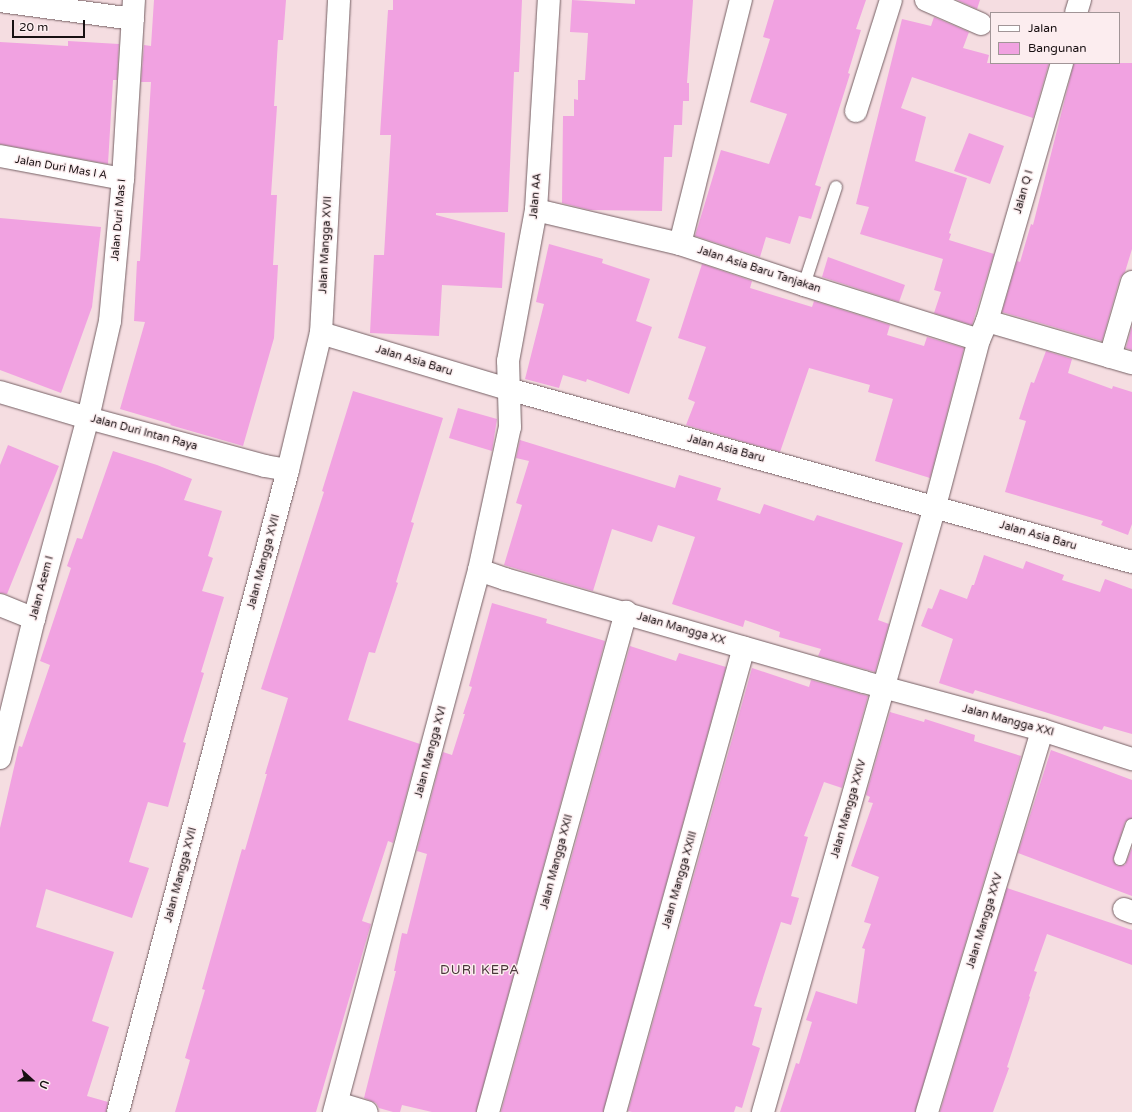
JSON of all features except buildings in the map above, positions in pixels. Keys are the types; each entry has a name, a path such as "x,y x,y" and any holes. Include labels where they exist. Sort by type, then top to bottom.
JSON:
{"street":[{"name":"Jalan Mangga XVII","path":"118,1112 288,470 321,333 339,0"},
{"name":"Jalan AA","path":"508,389 508,361 536,210 549,0"},
{"path":"680,244 741,0"},
{"path":"856,110 891,0"},
{"path":"926,0 981,24"},
{"path":"1076,12 1080,0"},
{"name":"Jalan Duri Mas I","path":"0,1 133,9 123,179 110,321 88,418"},
{"name":"Jalan Q I","path":"983,331 1062,64"},
{"name":"Jalan Duri Mas I A","path":"0,156 123,179"},
{"name":"Jalan Asia Baru Tanjakan","path":"536,210 680,244 804,285 983,331 1110,356 1132,363"},
{"path":"1110,356 1132,282"},
{"path":"935,506 983,331"},
{"name":"Jalan Asia Baru","path":"321,333 508,389 935,506 1132,562"},
{"name":"Jalan Mangga XVI","path":"336,1108 479,570 510,427 508,389"},
{"name":"Jalan Duri Intan Raya","path":"0,392 88,418 265,466 288,470"},
{"name":"Jalan Asem I","path":"0,758 34,619 88,418"},
{"name":"Jalan Mangga XXIV","path":"763,1112 935,506"},
{"name":"Jalan Mangga XX","path":"479,570 505,579 626,612 744,648 883,687"},
{"path":"0,605 34,619"},
{"name":"Jalan Mangga XXII","path":"488,1112 626,612"},
{"name":"Jalan Mangga XXIII","path":"615,1112 744,648"},
{"name":"Jalan Mangga XXI","path":"883,687 1042,730 1132,759"},
{"name":"Jalan Mangga XXV","path":"927,1112 1042,730"},
{"path":"336,1108 367,1112"}],"lane":[{"path":"804,285 836,187"},
{"path":"1120,859 1132,825"}],"district":[{"name":"DURI KEPA","path":"480,970"}]}
